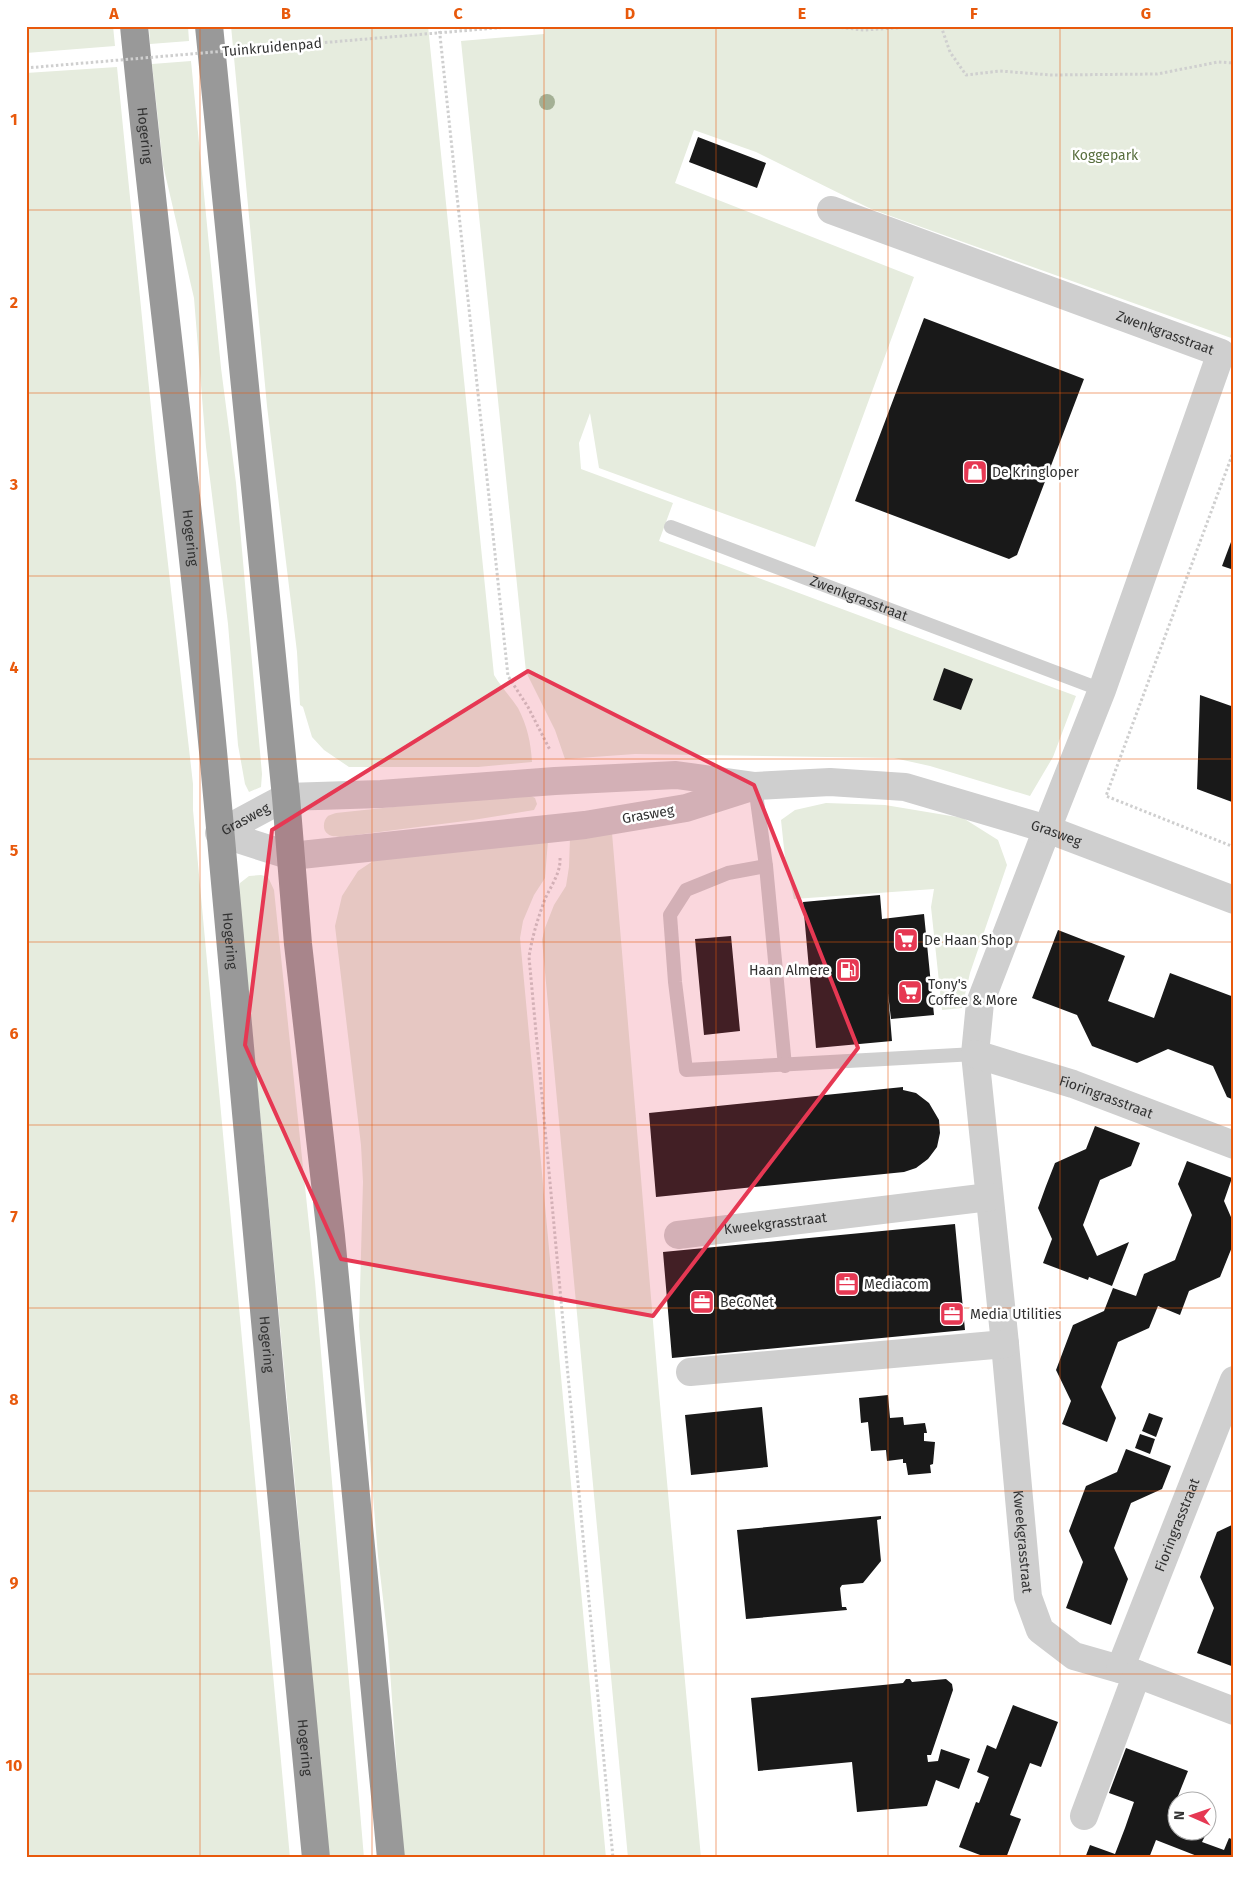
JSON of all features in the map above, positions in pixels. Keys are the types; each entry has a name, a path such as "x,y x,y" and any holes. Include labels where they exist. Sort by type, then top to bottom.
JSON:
{"highway":[{"name":"Hogering","path":"134,26 156,240 192,543 235,984 282,1514 316,1858"},
{"path":"209,26 286,797 298,944 332,1246 391,1858"}],"street":[{"name":"Zwenkgrasstraat","path":"831,210 1221,354 1102,690 1047,829"},
{"name":"Grasweg","path":"220,833 286,797 381,794 554,781 676,775 754,786 830,782 905,787 1047,829 1234,900"},
{"name":"Grasweg","path":"220,833 291,856 585,826 686,808 754,786"},
{"name":"Kweekgrasstraat","path":"1047,829 980,1003 975,1054 1005,1344 1028,1597 1040,1630 1074,1656 1129,1672 1234,1711"},
{"name":"Fioringrasstraat","path":"975,1054 1073,1084 1234,1145"},
{"name":"Kweekgrasstraat","path":"678,1235 989,1196"},
{"path":"690,1372 1005,1344"},
{"name":"Fioringrasstraat","path":"1129,1672 1234,1380"},
{"path":"1084,1816 1129,1672"}],"lane":[{"name":"Zwenkgrasstraat","path":"671,527 1102,690"},
{"path":"754,786 766,866 784,1066"},
{"path":"766,866 728,874 686,890 670,916 675,982 686,1070 975,1054"}],"path":[{"path":"440,26 508,676 528,707 553,757 554,781"},
{"name":"Tuinkruidenpad","path":"26,68 519,26"},
{"path":"826,26 864,30 924,26"},
{"path":"941,26 950,52 966,75 1000,71 1061,75 1157,74 1218,62 1234,63"},
{"path":"1234,450 1106,796 1234,847"},
{"path":"558,828 561,866 546,899 532,938 529,957 613,1858"}],"highlighted area":[{"path":"528,671 754,785 858,1048 653,1316 341,1259 245,1045 272,830"}],"green space":[{"path":"26,26 113,26 115,46 26,53"},
{"path":"149,26 188,26 189,41 150,44"},
{"path":"231,26 428,26 494,675 521,714 528,734 532,762 478,767 349,767 324,750 312,737 303,707 300,705 297,652 267,406"},
{"name":"Koggepark","path":"544,26 1234,26 1234,339 871,209 756,152 694,130 675,183 914,277 815,547 599,468 590,413 579,443 581,469 673,503 659,541 1076,696 1053,757 1030,796 930,766 894,758 635,754 565,759 555,730 526,672 461,41 544,34"},
{"path":"191,61 221,368 236,483 262,774 261,787 249,792 245,784 238,745 228,624 206,447 194,298 163,165 152,64"},
{"path":"117,67 156,458 193,784 193,810 290,1858 26,1858 26,73"},
{"path":"514,794 529,795 535,798 537,804 534,810 340,837 329,835 324,828 326,818 336,813"},
{"path":"826,803 885,805 963,818 998,840 1007,865 970,973 962,1008 942,1010 931,907 934,889 794,899 785,858 781,820 795,810"},
{"path":"612,833 659,1393 701,1858 628,1858 542,940 554,905 566,886 570,838"},
{"path":"548,840 545,878 534,895 523,921 520,938 606,1858 403,1858 388,1641 378,1556 359,1326 363,1182 361,1145 335,926 342,896 358,871 376,859"},
{"path":"261,875 268,877 274,890 315,1282 364,1858 327,1858 297,1505 239,892 240,883 249,876"}],"building":[{"path":"698,137 766,163 757,188 689,162"},
{"path":"924,318 1084,379 1017,555 1009,559 855,501"},
{"path":"1234,534 1234,570 1222,566"},
{"path":"944,668 973,679 961,710 933,700"},
{"path":"1200,695 1234,707 1232,802 1197,789"},
{"path":"880,895 882,919 924,914 934,1015 891,1019 888,993 892,1041 816,1048 803,902"},
{"path":"1058,930 1125,956 1108,1001 1154,1018 1170,973 1234,997 1234,1100 1227,1097 1213,1066 1168,1049 1137,1063 1092,1046 1077,1015 1032,998"},
{"path":"731,936 740,1031 704,1035 695,939"},
{"path":"903,1087 903,1090 916,1093 929,1103 939,1120 940,1133 937,1147 928,1159 916,1168 904,1172 656,1197 649,1113"},
{"path":"1095,1126 1140,1143 1131,1166 1100,1180 1083,1225 1097,1256 1129,1242 1112,1286 1089,1277 1088,1280 1043,1263 1052,1239 1038,1208 1046,1186 1055,1163 1086,1149"},
{"path":"1187,1161 1232,1178 1224,1201 1234,1224 1234,1242 1220,1277 1189,1291 1180,1315 1158,1306 1149,1328 1118,1342 1101,1387 1116,1418 1107,1442 1062,1424 1071,1401 1056,1370 1073,1325 1104,1311 1113,1288 1136,1296 1144,1274 1175,1260 1192,1215 1178,1184"},
{"path":"955,1224 965,1330 672,1358 663,1252"},
{"path":"888,1395 890,1418 903,1417 904,1425 925,1423 927,1433 924,1433 924,1441 935,1442 933,1464 930,1465 931,1473 908,1475 906,1463 903,1463 903,1459 887,1461 886,1450 871,1451 868,1422 861,1423 859,1398"},
{"path":"762,1407 768,1467 691,1475 685,1415"},
{"path":"1149,1413 1163,1418 1156,1437 1142,1431"},
{"path":"1140,1434 1155,1439 1150,1454 1135,1448"},
{"path":"1126,1449 1171,1466 1162,1489 1131,1503 1114,1548 1128,1579 1111,1625 1066,1608 1083,1562 1069,1531 1086,1486 1117,1472"},
{"path":"881,1516 881,1519 877,1520 881,1561 863,1583 842,1585 840,1588 842,1607 846,1607 847,1610 746,1619 737,1530"},
{"path":"1234,1524 1234,1667 1197,1653 1214,1608 1200,1577 1217,1532"},
{"path":"906,1679 910,1679 912,1682 946,1679 952,1684 953,1690 931,1755 927,1755 928,1762 938,1761 941,1749 970,1759 959,1789 936,1780 927,1806 857,1812 852,1762 758,1771 751,1698 903,1683"},
{"path":"1013,1705 1058,1722 1041,1767 1030,1763 1010,1815 1021,1819 1006,1858 988,1858 959,1847 976,1802 979,1803 989,1777 977,1772 987,1745 996,1749"},
{"path":"1126,1748 1188,1771 1180,1792 1168,1792 1168,1842 1202,1842 1224,1850 1229,1838 1234,1840 1234,1858 1196,1858 1197,1856 1156,1840 1149,1858 1085,1858 1090,1845 1115,1854 1125,1828 1134,1802 1109,1793"}],"place":[{"name":"De Kringloper","path":"975,472"},
{"name":"De Haan Shop","path":"906,940"},
{"name":"Haan Almere","path":"848,970"},
{"name":"Tony's Coffee & More","path":"910,992"},
{"name":"Mediacom","path":"847,1284"},
{"name":"BeCoNet","path":"702,1302"},
{"name":"Media Utilities","path":"952,1314"}]}
